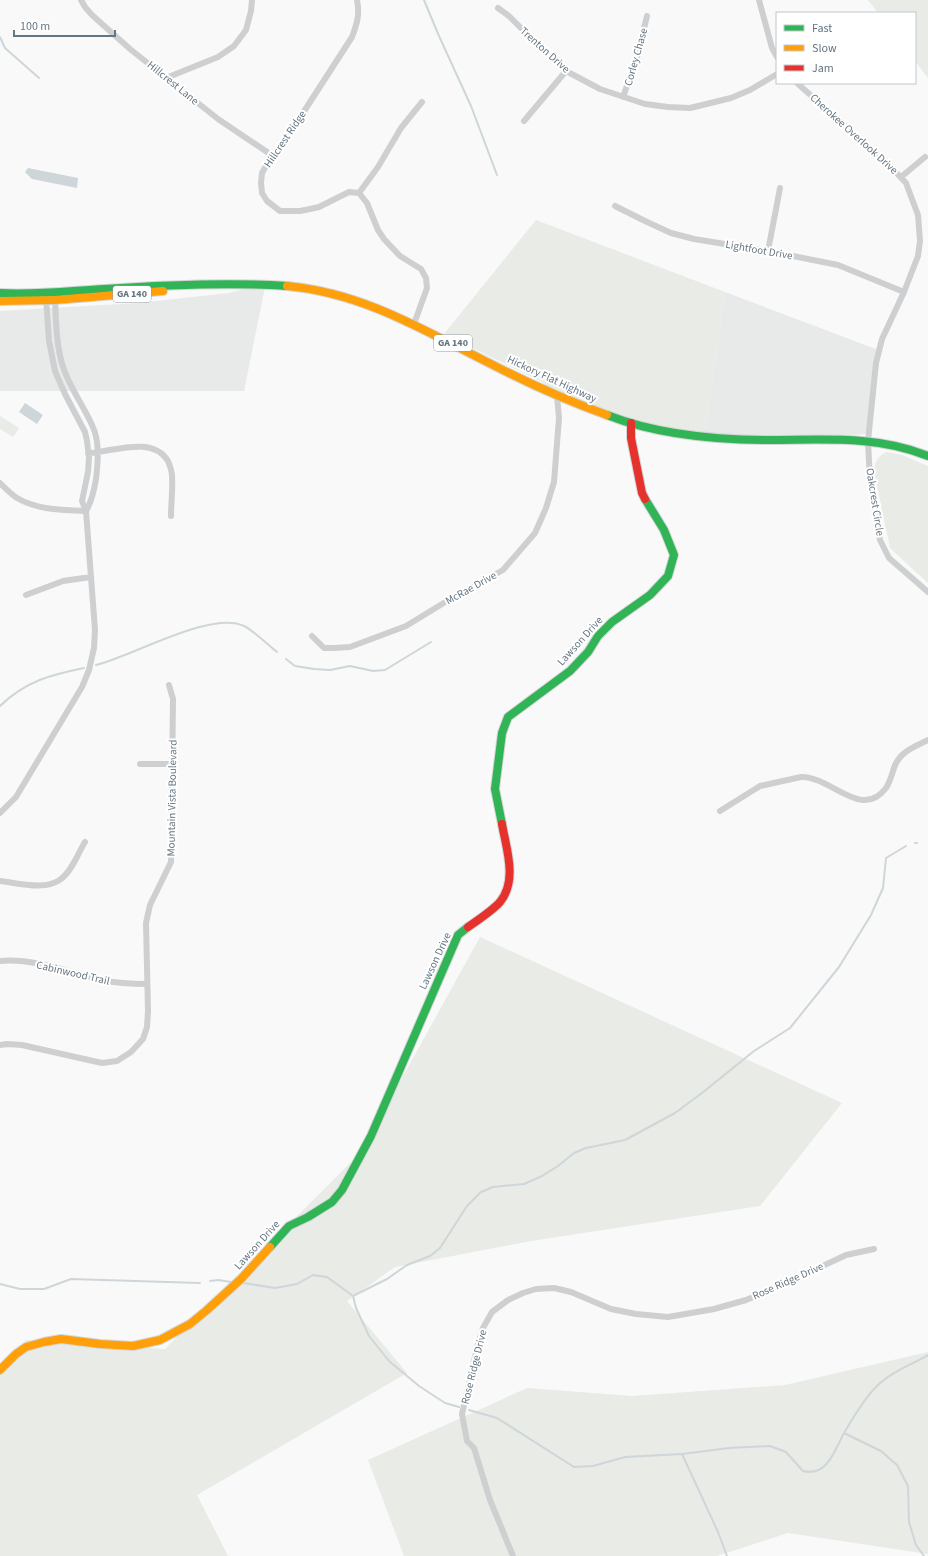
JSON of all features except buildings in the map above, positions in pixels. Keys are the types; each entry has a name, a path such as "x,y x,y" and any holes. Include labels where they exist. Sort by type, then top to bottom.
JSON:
{"street":[{"name":"Hillcrest Lane","path":"81,0 85,7 104,27 166,78 218,119 262,147 273,156"},
{"path":"166,78 218,57 234,46 246,30 252,0"},
{"name":"Hillcrest Ridge","path":"357,0 359,12 358,22 352,37 292,130 262,173 261,183 262,193 267,202 280,211 295,212 310,209 350,192 359,193"},
{"path":"759,0 772,48 776,55"},
{"name":"Trenton Drive","path":"498,8 509,16 550,57 566,70 600,89 645,104 690,108 731,98 750,90 776,75"},
{"name":"Corley Chase","path":"624,97 637,57 647,16"},
{"path":"524,121 566,70"},
{"name":"Cherokee Overlook Drive","path":"798,84 901,177 906,183 916,210 920,241 918,256 904,292 882,339 876,363 868,441"},
{"path":"414,324 427,288 426,278 421,269 400,256 384,239 378,230 367,203 359,193 382,161 401,128 422,102"},
{"path":"901,177 925,157"},
{"path":"768,252 780,188"},
{"name":"Lightfoot Drive","path":"616,206 671,233 694,239 838,265 904,292"},
{"name":"Hickory Flat Highway","path":"0,293 55,296 151,286 258,284 328,292 367,302 557,396 631,423 689,436 868,441 896,444 928,456"},
{"path":"0,813 16,797 82,687 89,670 94,648 95,630 92,577 86,511 82,501 88,472 88,453 85,432 55,372 49,341 46,296"},
{"name":"Hickory Flat Highway","path":"0,301 46,296"},
{"path":"55,296 57,336 67,378 93,426 96,435 98,452 96,476 92,502 86,511"},
{"name":"McRae Drive","path":"312,636 324,648 350,646 406,626 503,570 535,533 546,508 554,482 559,418 557,396"},
{"name":"Lawson Drive","path":"0,1370 16,1354 26,1347 44,1342 61,1339 100,1344 133,1346 160,1340 173,1334 190,1324 241,1279 289,1226 308,1218 332,1202 342,1190 371,1136 458,935 500,902 509,886 510,869 495,789 495,779 502,733 508,717 570,671 588,652 598,636 612,622 650,595 668,576 671,569 674,555 664,530 642,493 631,438 631,423"},
{"name":"Oakcrest Circle","path":"868,441 870,482 880,540 889,558 928,592"},
{"path":"88,453 139,446 149,447 159,451 165,457 172,474 171,516"},
{"path":"0,483 16,497 40,507 86,511"},
{"path":"26,595 63,581 92,577"},
{"name":"Mountain Vista Boulevard","path":"0,1045 22,1045 102,1064 117,1061 131,1052 143,1040 147,1027 146,923 150,905 171,862 173,699 169,685"},
{"path":"720,811 760,786 801,777 808,777 827,784 854,799 870,800 881,793 887,786 899,756 928,740"},
{"path":"140,764 172,764"},
{"path":"0,881 42,886 61,879 68,871 84,842"},
{"name":"Cabinwood Trail","path":"0,961 30,963 123,984 147,984"},
{"name":"Rose Ridge Drive","path":"513,1556 490,1500 474,1448 467,1441 462,1414 478,1344 483,1328 492,1312 508,1300 523,1293 536,1289 554,1288 571,1292 612,1310 668,1317 714,1309 746,1300 846,1256 874,1249"}],"shaded area":[{"path":"868,0 928,0 928,78 916,62 916,12 877,12"},
{"path":"28,168 78,178 77,188 32,179 25,172"},
{"path":"536,220 725,292 704,437 659,435 623,424 557,396 542,382 444,334"},
{"path":"265,287 244,391 0,391 0,311 138,303 229,293 245,289"},
{"path":"725,292 881,351 866,434 758,441 704,437"},
{"path":"25,403 43,415 37,424 19,412"},
{"path":"0,416 19,428 13,437 0,429"},
{"path":"886,452 902,455 928,466 928,583 890,548 874,472 877,460"},
{"path":"480,937 842,1103 760,1206 531,1241 395,1267 347,1301 407,1373 197,1495 228,1556 0,1556 0,1373 26,1340 165,1349 361,1152"},
{"path":"928,1352 928,1554 788,1533 717,1556 404,1556 368,1460 527,1388 632,1396 785,1385"}],"waterway":[{"path":"424,0 471,106 497,175"},
{"path":"0,37 5,48 39,78"},
{"path":"96,665 171,636 212,624 230,623 244,626 277,652"},
{"path":"286,659 295,666 314,669 330,670 350,666 373,671 385,670 431,642"},
{"path":"0,706 19,690 39,680 60,673 84,668"},
{"path":"353,1296 387,1279 407,1265 430,1256 440,1248 467,1206 481,1192 493,1187 524,1184 542,1176 558,1166 574,1153 586,1148 625,1140 675,1113 754,1051 790,1028 839,967 871,915 883,888 886,858 906,846"},
{"path":"244,1283 275,1288 297,1284 313,1275 327,1277 353,1296 356,1308 369,1336 389,1361 419,1386 445,1403 459,1407"},
{"path":"0,1284 20,1289 44,1289 71,1279 200,1283"},
{"path":"210,1281 218,1280 231,1282"},
{"path":"469,1410 497,1418 574,1467 593,1466 625,1457 682,1454 729,1448 770,1446 786,1452 803,1471 812,1472 819,1470 830,1460 855,1415 876,1387 894,1373 928,1355"},
{"path":"844,1433 881,1451 897,1465 908,1486 909,1522 916,1545 924,1556"},
{"path":"682,1454 718,1532 727,1556"}],"traffic: fast":[{"path":"0,293 39,293 196,284 287,286"},
{"path":"607,415 626,422 666,432 686,435 748,440 849,440 909,449 928,456"},
{"path":"502,824 495,789 502,733 508,717 570,671 588,652 598,636 612,622 650,595 668,576 674,555 664,530 645,499"},
{"path":"270,1247 289,1226 308,1217 332,1202 342,1190 371,1136 458,935 468,927"}],"traffic: slow":[{"path":"287,286 315,290 342,297 393,315 507,372 578,404 607,415"},
{"path":"0,301 55,300 163,291"},
{"path":"0,1370 16,1354 26,1347 44,1342 61,1339 100,1344 133,1346 160,1340 190,1324 207,1310 241,1279 270,1247"}],"traffic: jam":[{"path":"631,423 631,438 642,493 645,499"},
{"path":"468,927 493,909 500,902 508,884 510,874 508,853 502,824"}]}
